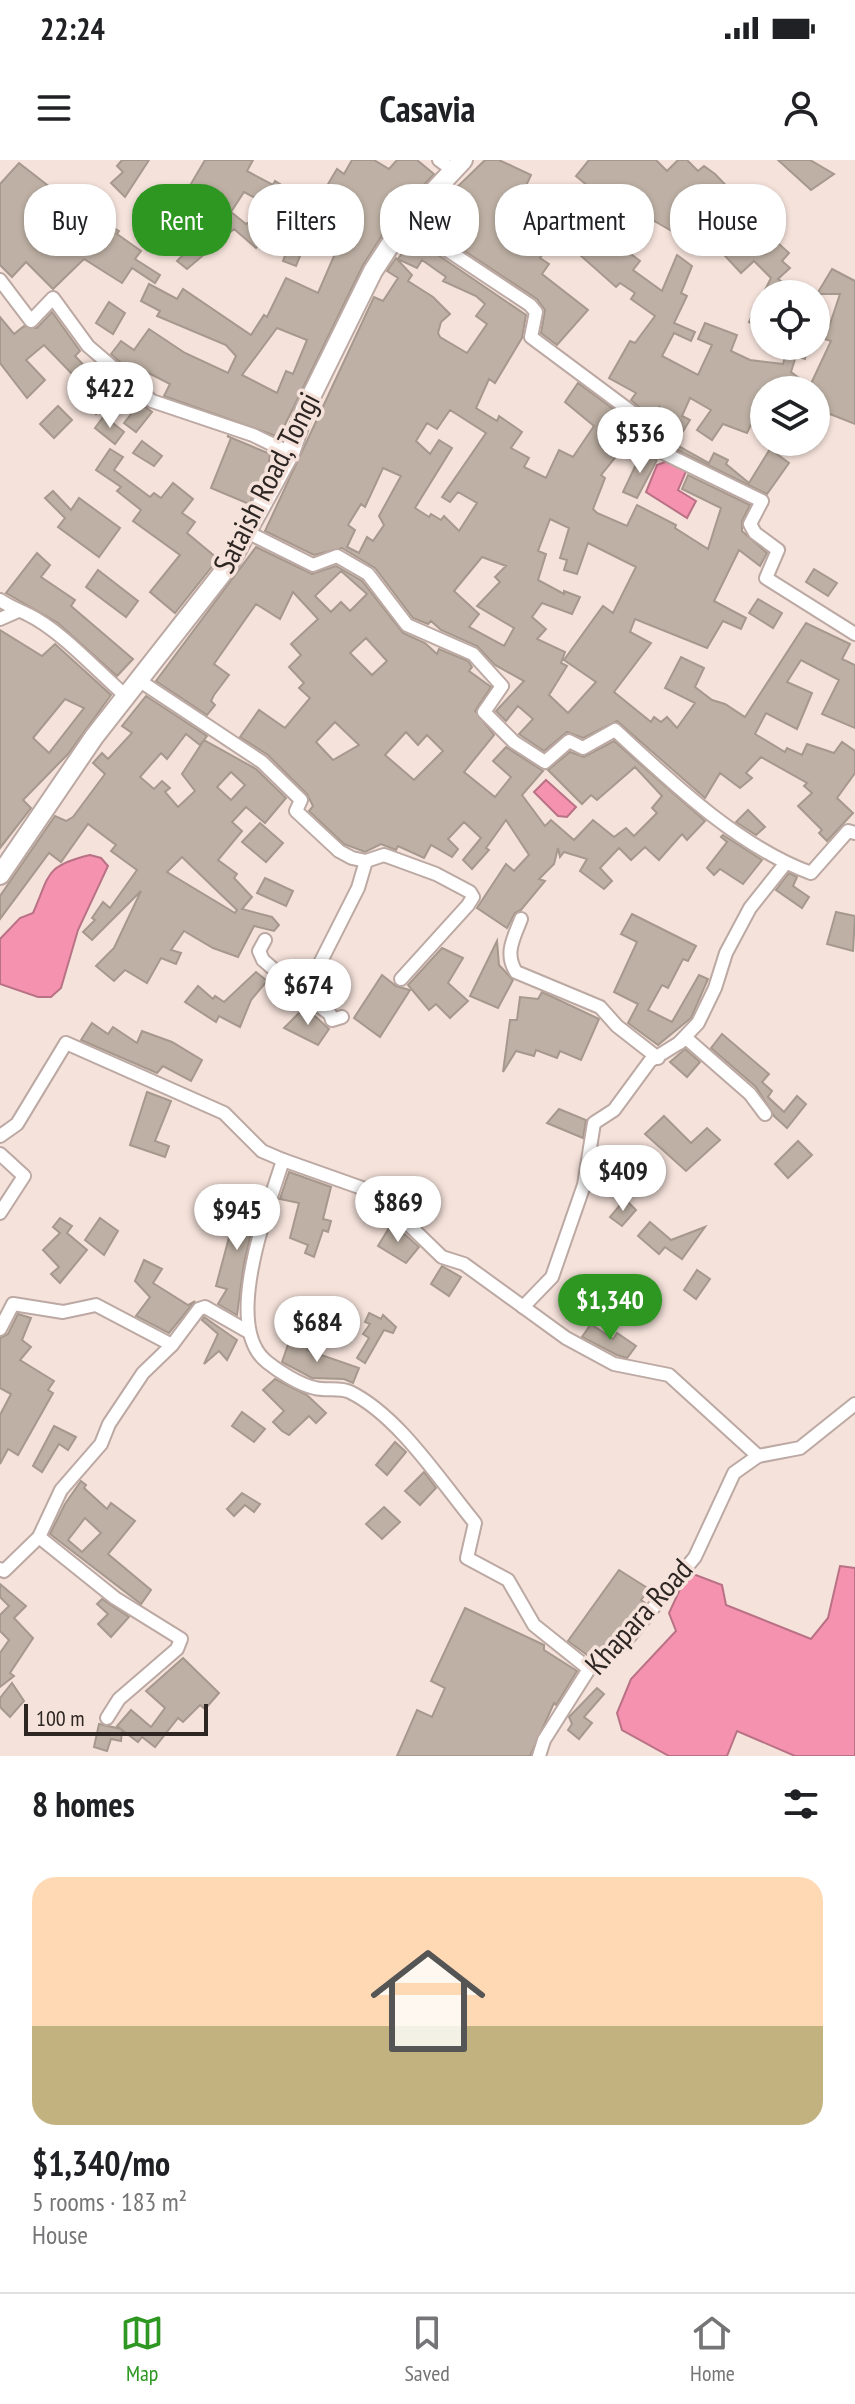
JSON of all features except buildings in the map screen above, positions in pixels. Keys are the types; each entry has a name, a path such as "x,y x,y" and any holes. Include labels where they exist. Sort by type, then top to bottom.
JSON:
{"street":[{"name":"Sataish Road, Tongi","path":"436,184 452,164"},
{"name":"Sataish Road, Tongi","path":"0,875 94,737 128,698 228,566 290,453 305,409 383,256"},
{"path":"456,256 530,305 536,312 531,337 637,416 635,439 762,501 750,524 755,533 778,550 766,578 855,634"},
{"path":"0,280 31,321 53,298 88,346 152,401 253,435 290,453"},
{"path":"247,532 313,565 337,556 368,574 407,625 473,654 502,686 484,712 514,742 545,762 569,741 583,748 615,730 669,781 743,839 785,864 811,873 848,831 855,833"},
{"path":"0,600 16,612"},
{"path":"0,619 16,612 25,612 128,698"},
{"path":"140,681 262,762 301,800 296,811 339,851 366,861 384,855 436,874 473,897 401,979"},
{"path":"300,992 311,981 358,888 366,861"},
{"path":"679,1043 698,1023 715,988 726,953 750,908 785,864"},
{"path":"521,919 509,950 510,962 516,972 600,1007 617,1026 658,1058"},
{"path":"265,940 259,951 263,960 330,1014 332,1020 342,1017"},
{"path":"523,1307 552,1277 584,1185 594,1123 614,1110 650,1061 686,1038 750,1094 765,1114"},
{"path":"0,1136 17,1124 66,1043 224,1113 262,1151 376,1193 442,1257 464,1264 566,1338 614,1364 669,1375 758,1456 800,1448 855,1404"},
{"path":"0,1154 24,1176 0,1213"},
{"path":"283,1160 260,1235 247,1331 253,1347 266,1361 313,1388 348,1390 386,1416 475,1523 467,1558 508,1580 534,1625 589,1669"},
{"path":"0,1329 13,1304 63,1312 96,1305 172,1345"},
{"path":"0,1569 4,1571 39,1537 61,1490 101,1444 109,1424 143,1373 205,1307 247,1331"},
{"name":"Khapara Road","path":"539,1756 544,1740 589,1669 630,1636 695,1557 734,1473 758,1456"},
{"path":"39,1537 115,1598 181,1639 177,1649 119,1699 107,1718"}],"shaded area":[{"path":"670,460 687,469 678,490 696,501 687,518 646,492 657,465"},
{"path":"546,780 576,807 567,817 558,816 534,792"},
{"path":"90,855 101,858 108,866 78,930 61,988 51,997 38,997 0,984 0,939 20,918 33,913 46,881 56,868"},
{"path":"840,1566 855,1568 855,1756 795,1756 737,1731 727,1756 669,1756 622,1730 617,1713 631,1679 676,1631 669,1613 688,1572 722,1585 726,1605 811,1639 828,1618"}]}
